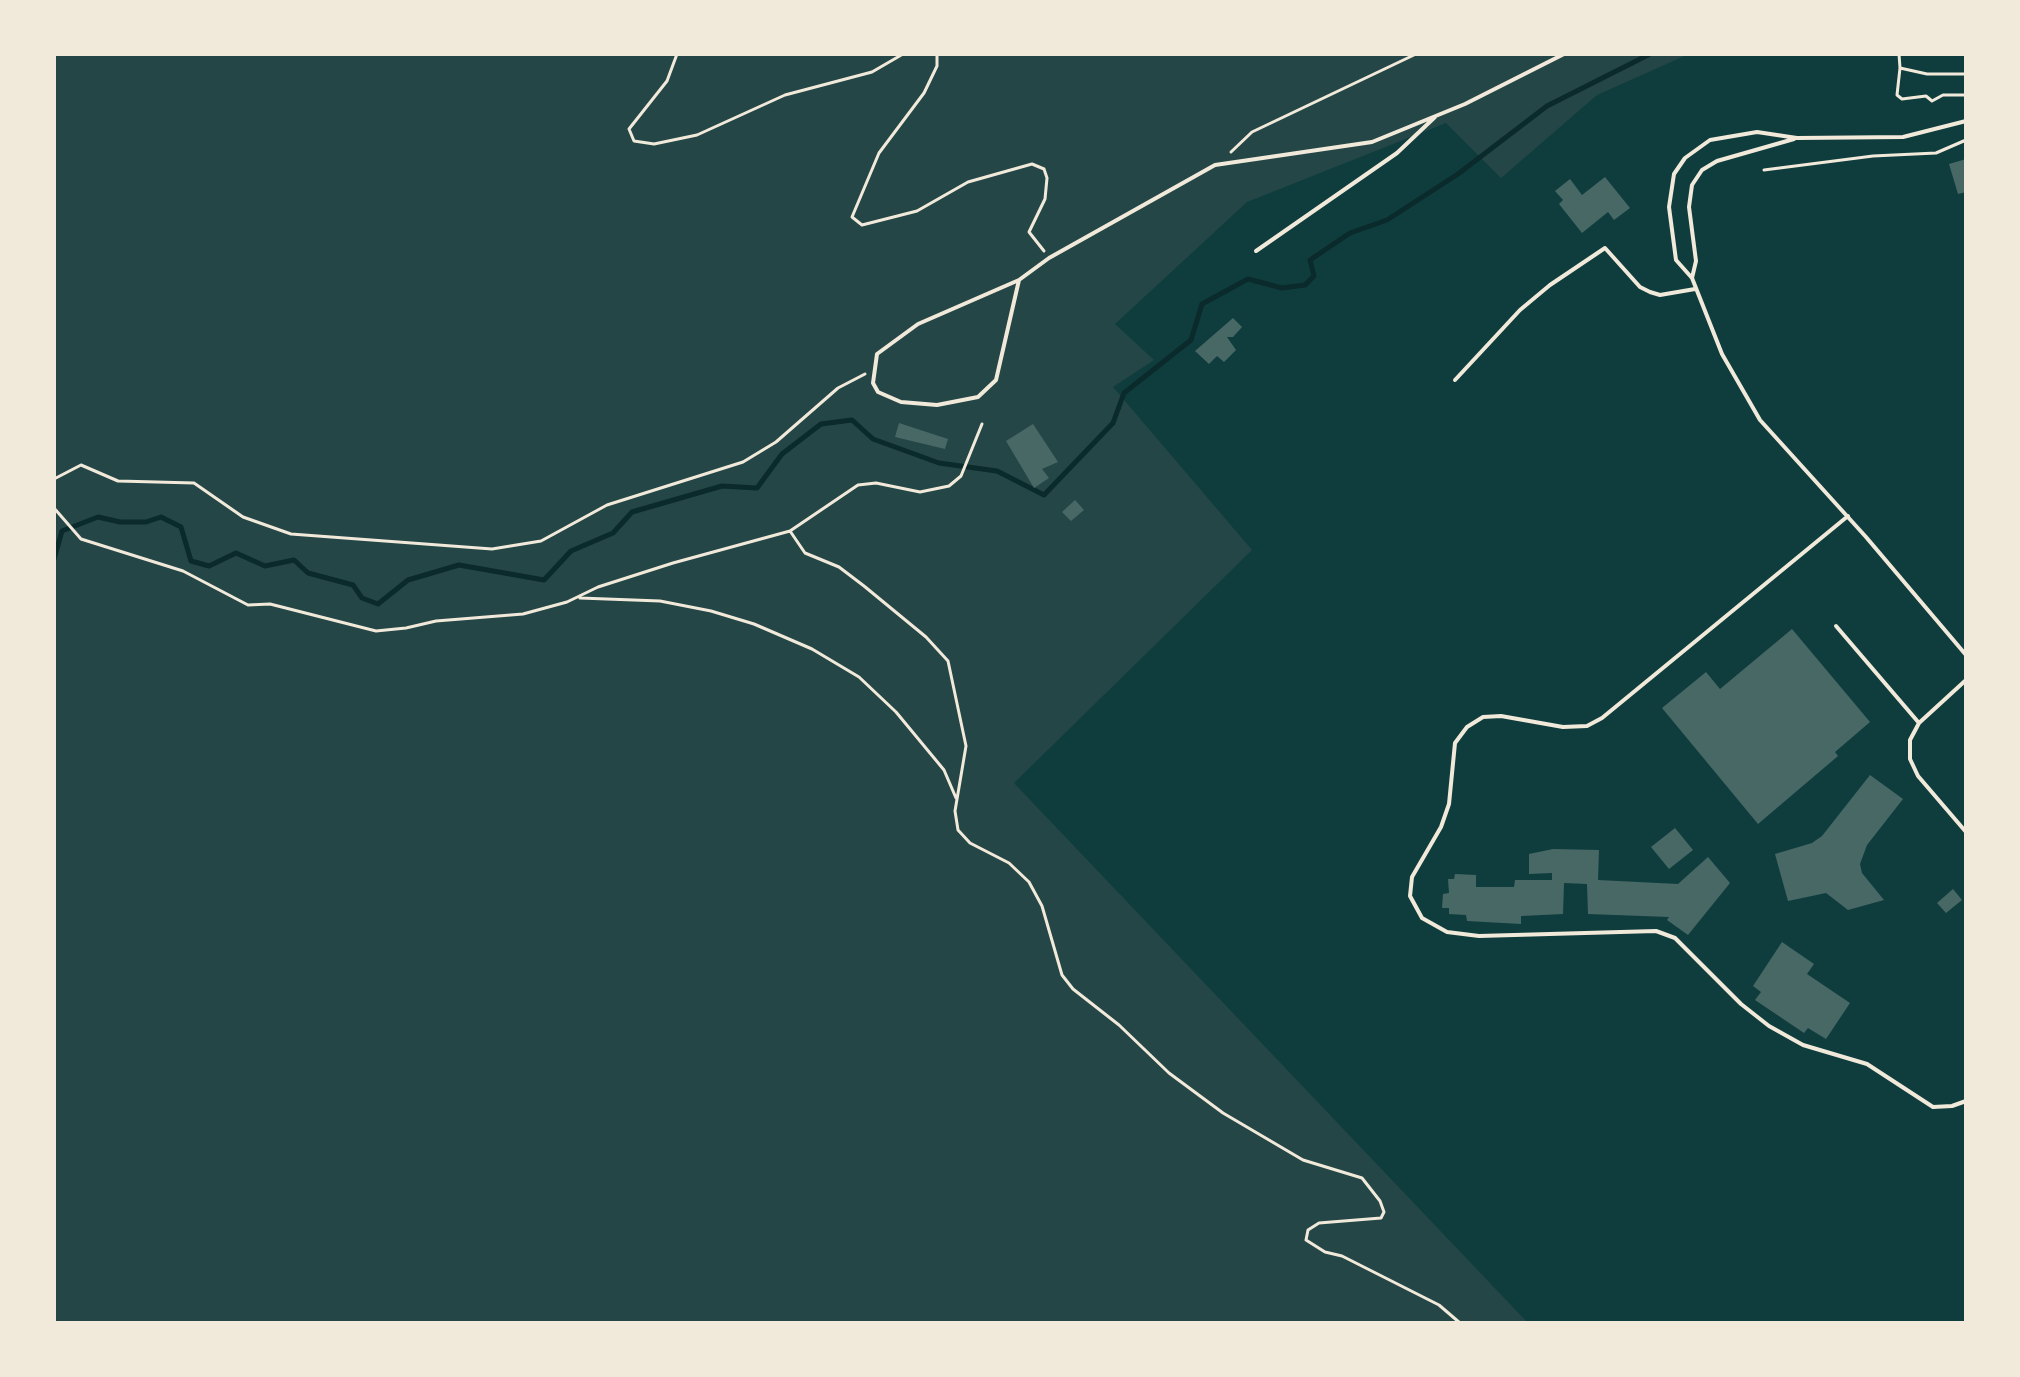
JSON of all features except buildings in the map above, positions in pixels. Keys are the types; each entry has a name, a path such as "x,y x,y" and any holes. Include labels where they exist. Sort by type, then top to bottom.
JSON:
{"lane":[{"path":"1019,280 996,380 978,397 937,405 901,402 878,392 873,372 877,354 918,324 1019,280 1049,258 1215,165 1372,142 1437,116 1564,54"},
{"path":"1256,251 1397,153 1437,116"},
{"path":"1966,121 1903,137 1797,138 1757,132 1710,140 1685,158 1669,191 1676,260 1692,278 1722,354 1760,420 1848,516 1966,655"},
{"path":"1692,278 1696,261 1689,207 1692,185 1702,170 1717,161 1797,138"},
{"path":"1455,380 1520,310 1550,285 1605,248 1640,287 1660,295 1695,289"},
{"path":"1848,516 1602,718 1587,726 1563,727 1501,716 1483,717 1467,727 1455,743 1449,804 1441,827 1412,877 1410,896 1422,918 1447,932 1479,936 1656,931 1682,940 1741,1004 1769,1026 1803,1045 1867,1064 1933,1107 1966,1101"},
{"path":"1836,626 1919,723"},
{"path":"1966,680 1919,723 1910,740 1910,759 1918,776 1966,832"}],"path":[{"path":"677,54 667,81 629,129 634,141 654,144 697,135 785,95 872,72 903,54"},
{"path":"937,54 937,66 924,93 879,153 852,217 862,225 917,211 968,182 1032,164 1044,169 1047,178 1045,199 1029,232 1049,258"},
{"path":"1227,163 1232,147 1252,132 1416,54"},
{"path":"1899,54 1897,95 1902,99 1926,96 1932,101 1943,95 1966,95"},
{"path":"1900,68 1927,74 1966,74"},
{"path":"1764,170 1873,156 1936,153 1966,140"},
{"path":"54,479 81,465 118,481 194,483 243,517 291,534 492,549 541,541 607,505 743,462 776,442 847,382 873,372"},
{"path":"54,508 76,535 183,571 248,605 270,604 376,631 436,621 523,614 576,598 598,587 673,563 790,531 858,485 876,483 920,492 949,486 961,476 982,424"},
{"path":"790,531 805,553 851,576 926,637 948,661 966,746 957,799 958,830 970,843 1009,863 1029,882 1042,906 1062,975 1073,989 1119,1025 1169,1073 1223,1113 1303,1160 1362,1178 1373,1190 1384,1212 1381,1218 1319,1223 1308,1230 1306,1240 1325,1252 1342,1256 1439,1305 1460,1323"},
{"path":"576,598 660,601 711,611 754,624 812,649 859,677 896,712 944,770 957,799"}],"shaded area":[{"path":"54,54 1689,54 1597,95 1501,178 1446,123 1247,202 1115,324 1154,360 1113,387 1252,550 1014,783 1528,1323 54,1323"}],"waterway":[{"path":"54,559 62,531 98,517 120,522 146,522 161,517 181,527 191,561 209,566 236,553 265,566 294,560 308,573 353,585 362,598 378,604 408,580 459,565 544,580 571,551 613,533 632,512 722,486 757,488 782,454 821,424 852,420 873,439 939,463 997,471 1044,495 1113,423 1124,393 1191,340 1202,304 1248,279 1282,288 1305,285 1314,276 1310,260 1350,233 1387,220 1458,174 1547,106 1650,54"}]}
